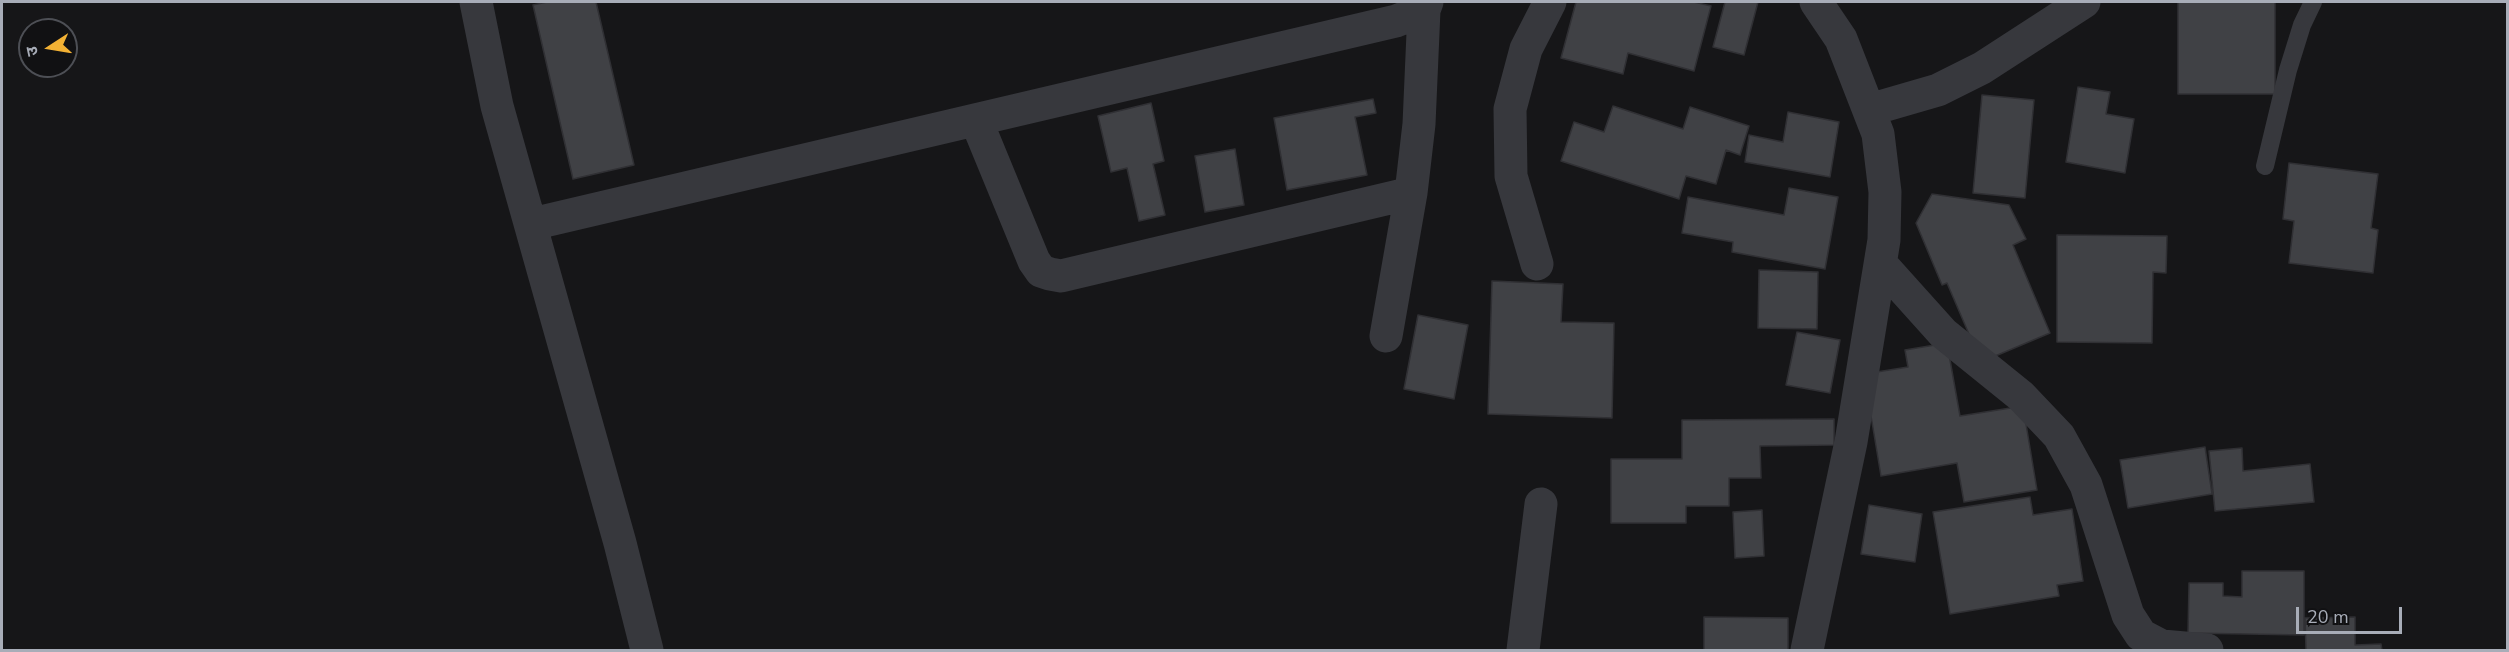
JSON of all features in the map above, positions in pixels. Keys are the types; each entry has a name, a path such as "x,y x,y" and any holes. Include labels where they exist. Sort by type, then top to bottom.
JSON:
{"street":[{"path":"476,2 497,106 620,543 647,651"},
{"path":"1537,264 1511,176 1510,109 1526,49 1550,2"},
{"path":"1807,651 1851,442 1881,264 1885,192 1878,134 1841,39 1816,2"},
{"path":"1869,110 1947,86 1982,68 2084,2"},
{"path":"532,224 1396,21 1426,6"},
{"path":"1386,336 1411,193 1426,6"},
{"path":"976,120 1034,261 1041,271 1061,276 1411,193"},
{"path":"1881,264 1942,333 2021,396 2059,436 2086,485 2128,615 2141,635 2162,646 2207,651"},
{"path":"1523,651 1541,504"}],"lane":[{"path":"2265,166 2288,70 2301,26 2313,2"}],"building":[{"path":"547,2 596,2 634,165 573,179 533,5"},
{"path":"1576,2 1694,2 1711,6 1694,71 1628,53 1623,74 1561,58"},
{"path":"1725,2 1758,2 1744,55 1713,47"},
{"path":"2178,2 2275,2 2275,94 2178,94"},
{"path":"2078,87 2110,92 2106,114 2134,119 2125,173 2066,162"},
{"path":"1982,95 2034,100 2025,198 1973,193"},
{"path":"1373,99 1376,113 1355,117 1367,175 1287,190 1274,118"},
{"path":"1151,103 1164,161 1153,164 1165,215 1139,221 1127,168 1111,172 1098,116"},
{"path":"1613,106 1683,129 1690,107 1749,126 1740,155 1726,150 1716,184 1686,176 1679,199 1561,161 1574,122 1604,132"},
{"path":"1788,112 1839,122 1830,177 1745,162 1749,135 1783,142"},
{"path":"1235,149 1244,205 1205,212 1195,156"},
{"path":"2289,163 2378,174 2371,228 2378,230 2373,273 2289,263 2294,221 2283,219"},
{"path":"1789,188 1838,197 1825,269 1732,252 1733,242 1682,233 1688,197 1784,215"},
{"path":"1932,194 2009,205 2026,239 2013,245 2050,333 1981,362 1947,283 1942,285 1916,223"},
{"path":"2057,235 2167,236 2166,273 2153,272 2152,343 2057,342"},
{"path":"1759,270 1818,272 1817,329 1758,328"},
{"path":"1492,281 1563,284 1561,322 1614,323 1612,418 1488,414"},
{"path":"1418,315 1468,325 1454,399 1404,389"},
{"path":"1797,332 1840,340 1830,393 1786,385"},
{"path":"1947,343 1960,416 2023,406 2037,490 1964,502 1957,463 1881,476 1864,374 1908,367 1905,350"},
{"path":"1834,419 1834,445 1760,446 1761,478 1729,478 1729,506 1686,506 1686,523 1611,523 1611,459 1682,459 1682,420"},
{"path":"2205,447 2212,494 2128,508 2120,460"},
{"path":"2242,448 2243,471 2310,464 2314,502 2215,511 2209,451"},
{"path":"2030,497 2033,515 2072,509 2083,581 2057,585 2059,596 1950,614 1933,512"},
{"path":"1869,505 1922,514 1915,562 1861,554"},
{"path":"1762,510 1764,556 1735,558 1733,512"},
{"path":"2242,571 2304,571 2304,635 2188,633 2189,583 2223,583 2223,596 2242,597"},
{"path":"1704,617 1788,618 1788,650 1704,650"},
{"path":"2355,617 2355,645 2381,644 2382,650 2306,650 2305,618"}]}
